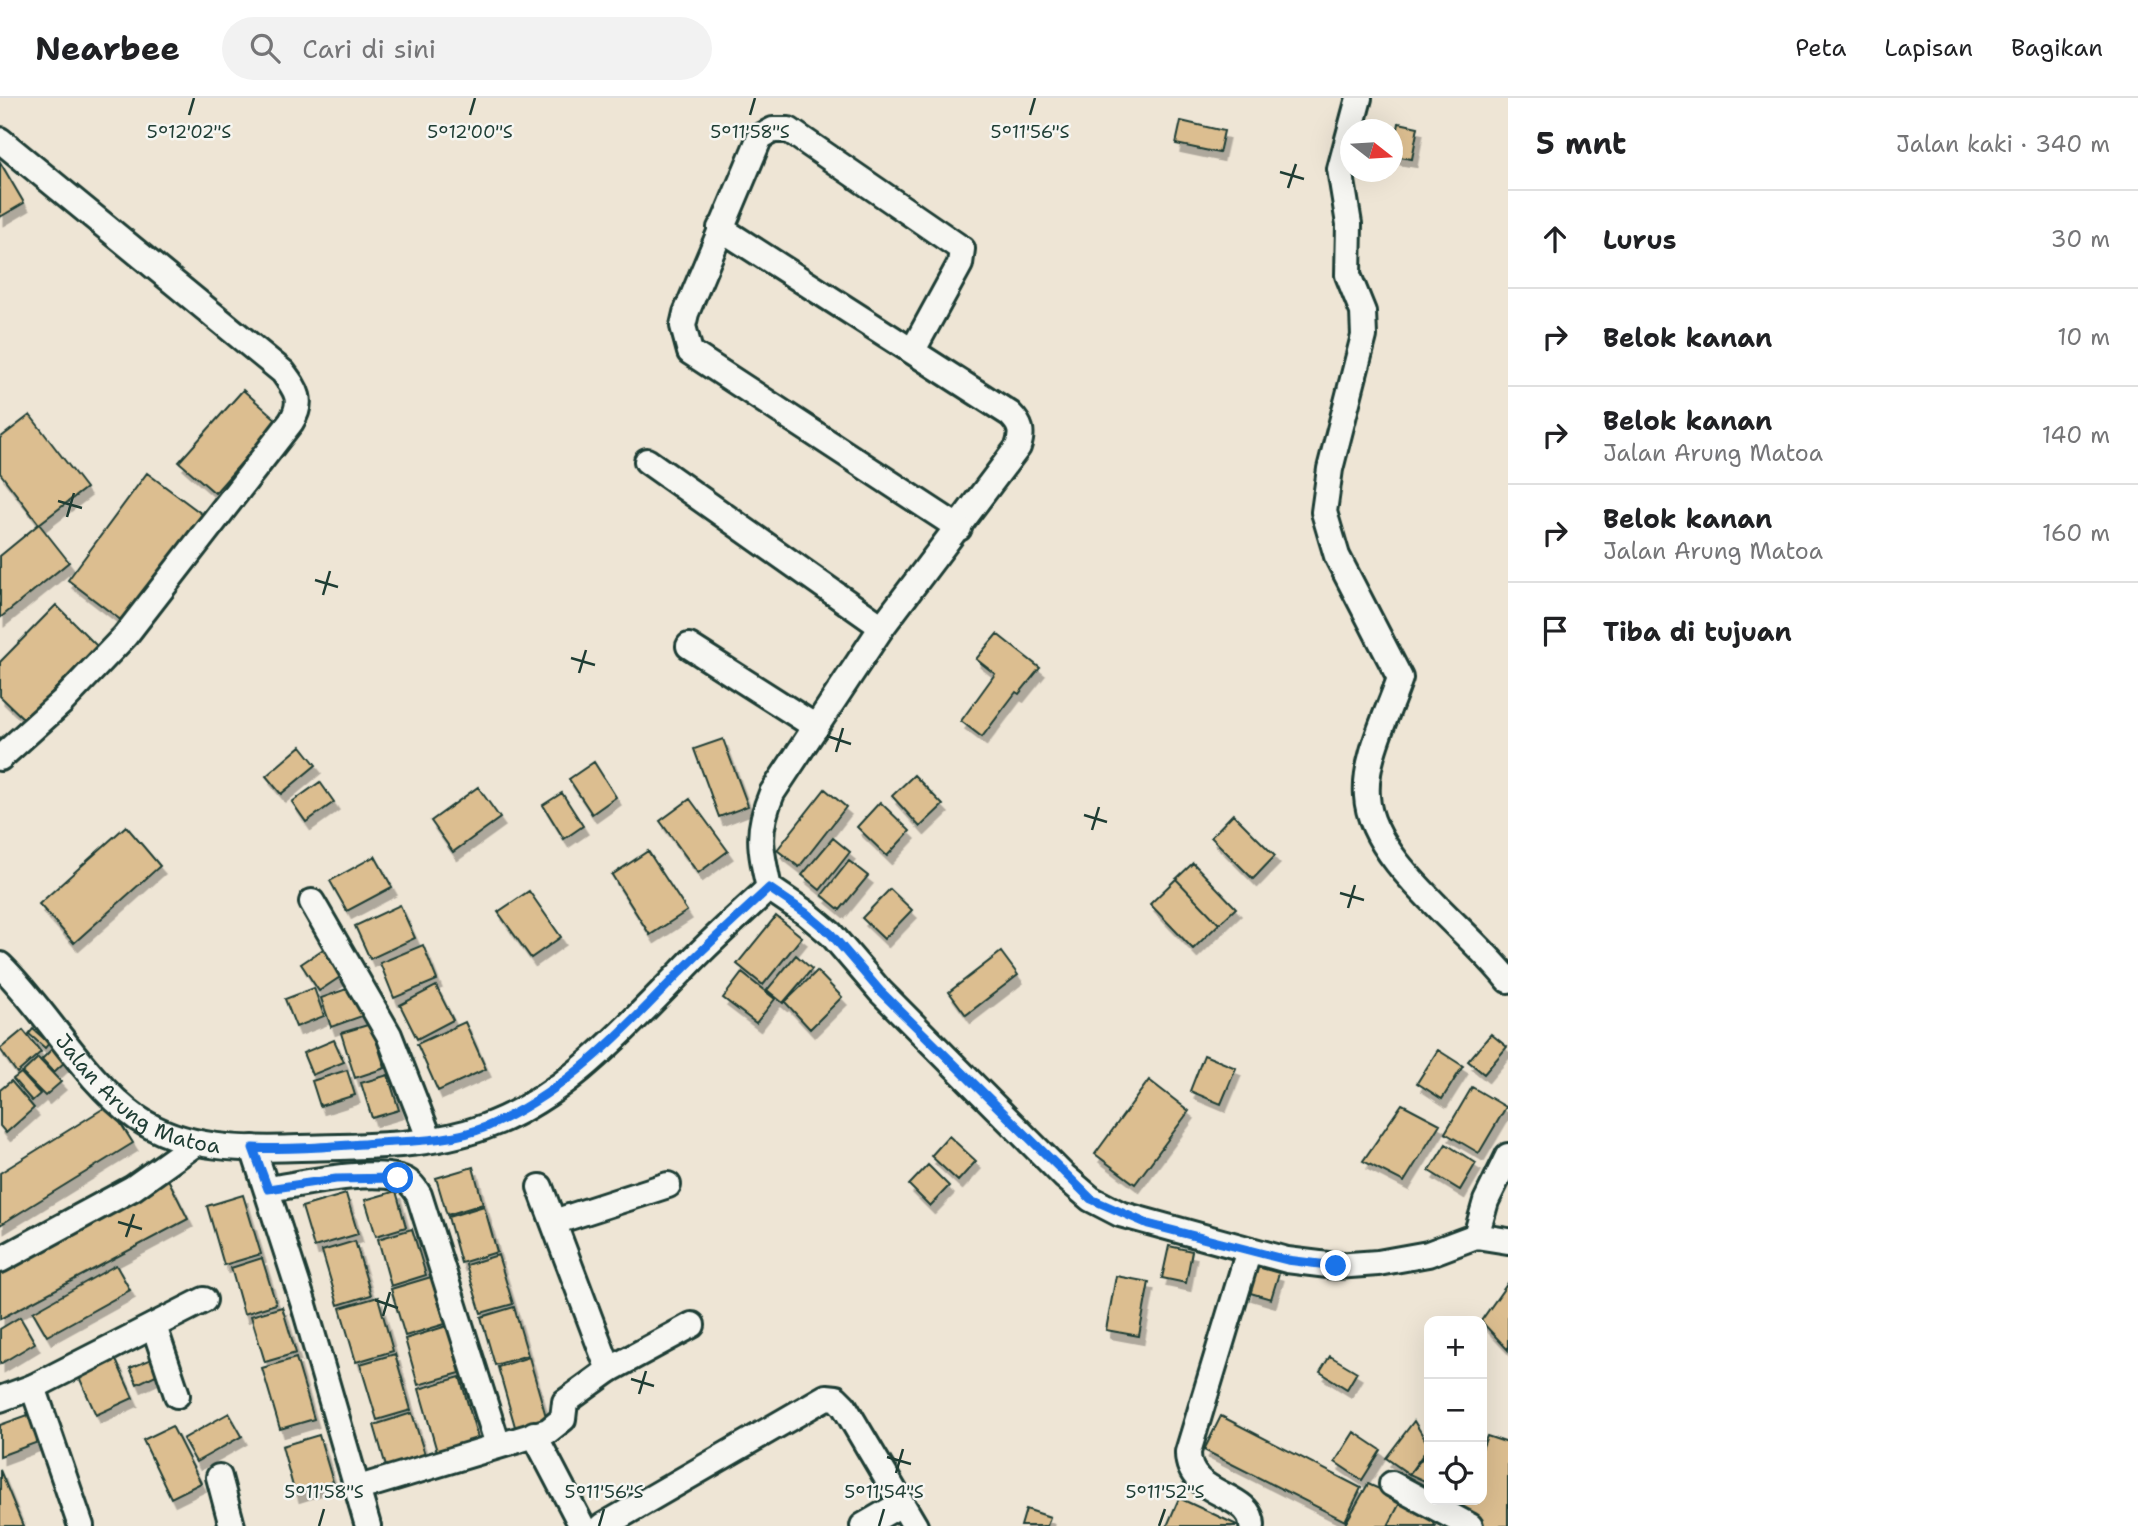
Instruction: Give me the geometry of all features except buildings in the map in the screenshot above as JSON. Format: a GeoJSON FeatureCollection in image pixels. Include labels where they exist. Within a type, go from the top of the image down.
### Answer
{"type":"FeatureCollection","features":[{"type":"Feature","properties":{"kind":"street"},"geometry":{"type":"LineString","coordinates":[[1359,98],[1340,169],[1349,224],[1348,275],[1363,312],[1364,336],[1330,469],[1324,512],[1338,556],[1399,678],[1369,771],[1366,795],[1370,820],[1381,842],[1403,871],[1486,953],[1508,980]]}},
{"type":"Feature","properties":{"kind":"street"},"geometry":{"type":"LineString","coordinates":[[913,350],[960,264],[962,248],[789,130],[773,130],[760,137],[720,228],[683,326],[690,352],[959,528]]}},
{"type":"Feature","properties":{"kind":"street"},"geometry":{"type":"LineString","coordinates":[[0,140],[283,372],[300,399],[299,409],[291,422],[125,636],[34,730],[0,758]]}},
{"type":"Feature","properties":{"kind":"street"},"geometry":{"type":"LineString","coordinates":[[720,228],[913,350],[1019,422],[1022,435],[1018,447],[959,528],[882,627],[772,793],[760,822],[760,847],[769,888],[831,934],[880,991],[1091,1199],[1148,1224],[1249,1250],[1336,1266],[1428,1254],[1476,1236],[1508,1241]]}},
{"type":"Feature","properties":{"kind":"street"},"geometry":{"type":"LineString","coordinates":[[647,461],[882,627]]}},
{"type":"Feature","properties":{"kind":"street"},"geometry":{"type":"LineString","coordinates":[[689,646],[816,727]]}},
{"type":"Feature","properties":{"kind":"street","name":"Jalan Arung Matoa"},"geometry":{"type":"LineString","coordinates":[[0,965],[99,1082],[135,1117],[155,1129],[195,1143],[253,1148],[430,1140],[484,1127],[537,1100],[604,1050],[649,1008],[723,929],[769,888]]}},
{"type":"Feature","properties":{"kind":"street"},"geometry":{"type":"LineString","coordinates":[[312,902],[388,1035],[430,1140]]}},
{"type":"Feature","properties":{"kind":"street"},"geometry":{"type":"LineString","coordinates":[[0,1260],[133,1188],[195,1143]]}},
{"type":"Feature","properties":{"kind":"street"},"geometry":{"type":"LineString","coordinates":[[253,1148],[268,1189],[359,1488],[368,1526]]}},
{"type":"Feature","properties":{"kind":"street"},"geometry":{"type":"LineString","coordinates":[[1476,1236],[1486,1201],[1508,1156]]}},
{"type":"Feature","properties":{"kind":"street"},"geometry":{"type":"LineString","coordinates":[[268,1189],[336,1179],[383,1176],[398,1178],[413,1186],[419,1195],[498,1445]]}},
{"type":"Feature","properties":{"kind":"street"},"geometry":{"type":"LineString","coordinates":[[554,1222],[668,1185]]}},
{"type":"Feature","properties":{"kind":"street"},"geometry":{"type":"LineString","coordinates":[[540,1187],[609,1370]]}},
{"type":"Feature","properties":{"kind":"street"},"geometry":{"type":"LineString","coordinates":[[1249,1250],[1188,1452],[1188,1468],[1195,1478],[1249,1514],[1252,1526]]}},
{"type":"Feature","properties":{"kind":"street"},"geometry":{"type":"LineString","coordinates":[[0,1399],[33,1387],[204,1300]]}},
{"type":"Feature","properties":{"kind":"street"},"geometry":{"type":"LineString","coordinates":[[359,1488],[548,1431],[560,1423],[565,1413],[565,1402],[609,1370],[692,1325]]}},
{"type":"Feature","properties":{"kind":"street"},"geometry":{"type":"LineString","coordinates":[[154,1326],[177,1395]]}},
{"type":"Feature","properties":{"kind":"street"},"geometry":{"type":"LineString","coordinates":[[33,1387],[81,1526]]}},
{"type":"Feature","properties":{"kind":"street"},"geometry":{"type":"LineString","coordinates":[[603,1526],[826,1397],[836,1398],[844,1406],[915,1526]]}},
{"type":"Feature","properties":{"kind":"street"},"geometry":{"type":"LineString","coordinates":[[534,1434],[582,1526]]}},
{"type":"Feature","properties":{"kind":"street"},"geometry":{"type":"LineString","coordinates":[[219,1477],[232,1526]]}},
{"type":"Feature","properties":{"kind":"street"},"geometry":{"type":"LineString","coordinates":[[1392,1484],[1470,1526]]}},
{"type":"Feature","properties":{"kind":"street"},"geometry":{"type":"LineString","coordinates":[[863,1526],[901,1504]]}},
{"type":"Feature","properties":{"kind":"route"},"geometry":{"type":"LineString","coordinates":[[398,1178],[383,1176],[336,1179],[268,1189],[253,1148],[279,1149],[430,1140],[484,1127],[537,1100],[604,1050],[649,1008],[723,929],[769,888],[831,934],[880,991],[1091,1199],[1148,1224],[1287,1260],[1336,1266]]}}]}
